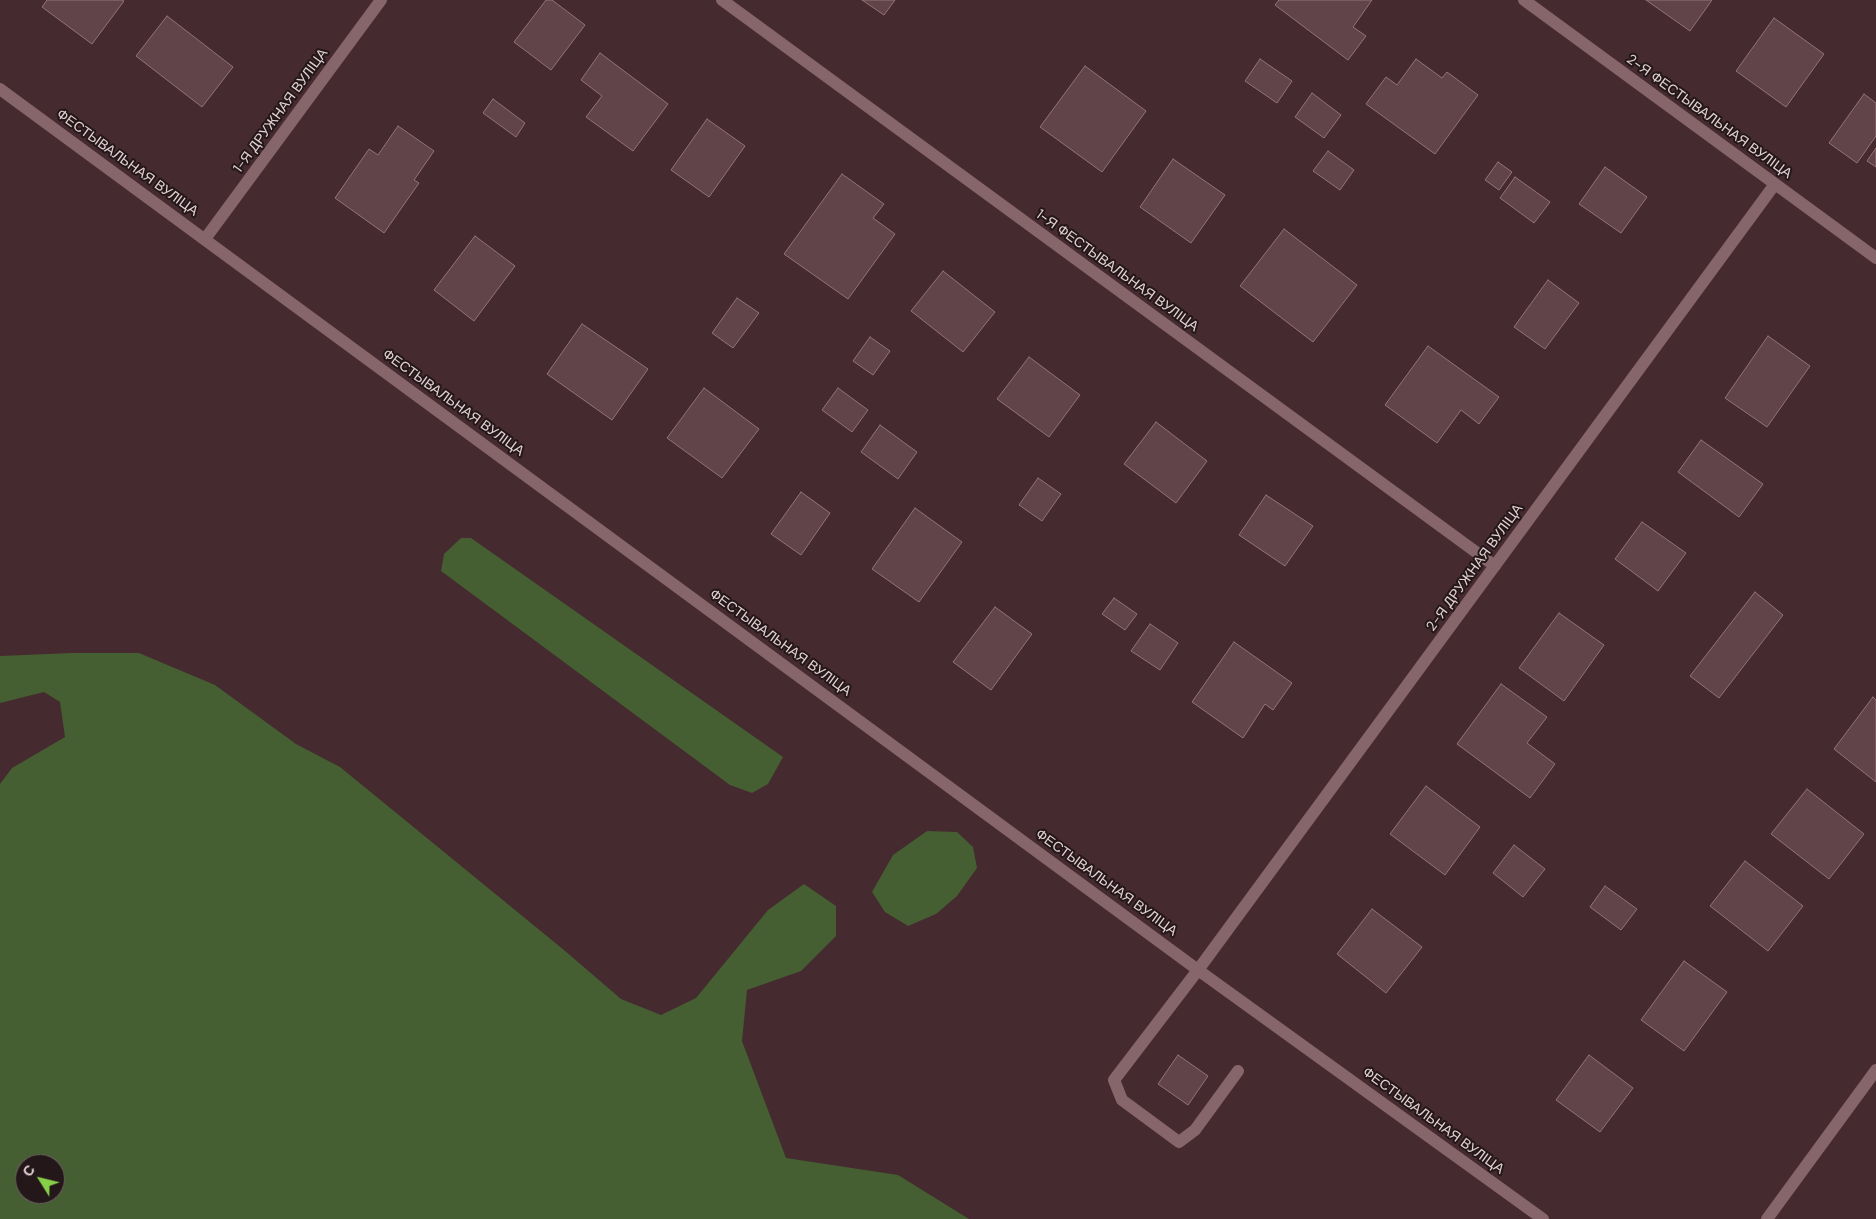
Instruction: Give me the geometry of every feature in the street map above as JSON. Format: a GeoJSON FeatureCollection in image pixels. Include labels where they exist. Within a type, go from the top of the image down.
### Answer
{"type":"FeatureCollection","features":[{"type":"Feature","properties":{"kind":"street","name":"1-Я ДРУЖНАЯ ВУЛІЦА"},"geometry":{"type":"LineString","coordinates":[[205,239],[381,0]]}},
{"type":"Feature","properties":{"kind":"street","name":"1-Я ФЕСТЫВАЛЬНАЯ ВУЛІЦА"},"geometry":{"type":"LineString","coordinates":[[722,0],[1495,566]]}},
{"type":"Feature","properties":{"kind":"street","name":"2-Я ФЕСТЫВАЛЬНАЯ ВУЛІЦА"},"geometry":{"type":"LineString","coordinates":[[1524,0],[1876,258]]}},
{"type":"Feature","properties":{"kind":"street","name":"ФЕСТЫВАЛЬНАЯ ВУЛІЦА"},"geometry":{"type":"LineString","coordinates":[[0,89],[1198,970],[1543,1219]]}},
{"type":"Feature","properties":{"kind":"street","name":"2-Я ДРУЖНАЯ ВУЛІЦА"},"geometry":{"type":"LineString","coordinates":[[1238,1071],[1195,1130],[1179,1142],[1122,1100],[1114,1080],[1198,970],[1775,184]]}},
{"type":"Feature","properties":{"kind":"street"},"geometry":{"type":"LineString","coordinates":[[1767,1219],[1876,1070]]}},
{"type":"Feature","properties":{"kind":"green space"},"geometry":{"type":"Polygon","coordinates":[[[461,538],[471,538],[783,757],[768,784],[752,793],[730,785],[441,571],[444,554],[461,538]]]}},
{"type":"Feature","properties":{"kind":"green space"},"geometry":{"type":"Polygon","coordinates":[[[139,653],[215,685],[296,744],[340,767],[621,999],[661,1015],[696,998],[768,910],[804,884],[836,906],[836,936],[801,971],[747,990],[742,1041],[786,1158],[898,1175],[969,1219],[0,1219],[0,784],[12,768],[65,737],[60,702],[44,692],[0,703],[0,656],[139,653]]]}},
{"type":"Feature","properties":{"kind":"green space"},"geometry":{"type":"Polygon","coordinates":[[[927,831],[957,832],[973,847],[977,868],[957,896],[936,914],[908,926],[885,912],[872,892],[893,855],[927,831]]]}},
{"type":"Feature","properties":{"kind":"building"},"geometry":{"type":"Polygon","coordinates":[[[47,0],[124,1],[92,44],[42,7],[47,0]]]}},
{"type":"Feature","properties":{"kind":"building"},"geometry":{"type":"Polygon","coordinates":[[[546,0],[552,0],[585,25],[551,70],[514,42],[546,0]]]}},
{"type":"Feature","properties":{"kind":"building"},"geometry":{"type":"Polygon","coordinates":[[[862,0],[895,0],[884,15],[862,0]]]}},
{"type":"Feature","properties":{"kind":"building"},"geometry":{"type":"Polygon","coordinates":[[[1279,0],[1372,0],[1353,27],[1366,36],[1348,60],[1275,5],[1279,0]]]}},
{"type":"Feature","properties":{"kind":"building"},"geometry":{"type":"Polygon","coordinates":[[[1646,0],[1712,0],[1690,31],[1646,0]]]}},
{"type":"Feature","properties":{"kind":"building"},"geometry":{"type":"Polygon","coordinates":[[[167,16],[233,67],[202,107],[136,56],[167,16]]]}},
{"type":"Feature","properties":{"kind":"building"},"geometry":{"type":"Polygon","coordinates":[[[1774,18],[1824,54],[1786,107],[1736,71],[1774,18]]]}},
{"type":"Feature","properties":{"kind":"building"},"geometry":{"type":"Polygon","coordinates":[[[600,53],[668,104],[633,151],[586,117],[602,96],[581,80],[600,53]]]}},
{"type":"Feature","properties":{"kind":"building"},"geometry":{"type":"Polygon","coordinates":[[[1260,59],[1292,81],[1277,103],[1245,81],[1260,59]]]}},
{"type":"Feature","properties":{"kind":"building"},"geometry":{"type":"Polygon","coordinates":[[[1416,59],[1442,78],[1447,72],[1478,95],[1435,154],[1366,104],[1386,77],[1397,85],[1416,59]]]}},
{"type":"Feature","properties":{"kind":"building"},"geometry":{"type":"Polygon","coordinates":[[[1085,66],[1146,111],[1102,172],[1040,127],[1085,66]]]}},
{"type":"Feature","properties":{"kind":"building"},"geometry":{"type":"Polygon","coordinates":[[[1312,93],[1341,115],[1324,138],[1295,117],[1312,93]]]}},
{"type":"Feature","properties":{"kind":"building"},"geometry":{"type":"Polygon","coordinates":[[[1864,94],[1876,103],[1876,136],[1857,163],[1829,143],[1864,94]]]}},
{"type":"Feature","properties":{"kind":"building"},"geometry":{"type":"Polygon","coordinates":[[[493,99],[525,123],[516,137],[483,113],[493,99]]]}},
{"type":"Feature","properties":{"kind":"building"},"geometry":{"type":"Polygon","coordinates":[[[707,119],[745,146],[709,197],[671,170],[707,119]]]}},
{"type":"Feature","properties":{"kind":"building"},"geometry":{"type":"Polygon","coordinates":[[[398,126],[434,151],[414,180],[419,183],[384,233],[335,198],[369,149],[378,155],[398,126]]]}},
{"type":"Feature","properties":{"kind":"building"},"geometry":{"type":"Polygon","coordinates":[[[1876,148],[1876,167],[1867,161],[1876,148]]]}},
{"type":"Feature","properties":{"kind":"building"},"geometry":{"type":"Polygon","coordinates":[[[1328,151],[1354,170],[1340,190],[1313,171],[1328,151]]]}},
{"type":"Feature","properties":{"kind":"building"},"geometry":{"type":"Polygon","coordinates":[[[1173,159],[1225,195],[1191,243],[1140,207],[1173,159]]]}},
{"type":"Feature","properties":{"kind":"building"},"geometry":{"type":"Polygon","coordinates":[[[1498,162],[1512,172],[1499,190],[1485,180],[1498,162]]]}},
{"type":"Feature","properties":{"kind":"building"},"geometry":{"type":"Polygon","coordinates":[[[1605,167],[1647,197],[1621,233],[1579,204],[1605,167]]]}},
{"type":"Feature","properties":{"kind":"building"},"geometry":{"type":"Polygon","coordinates":[[[842,174],[884,204],[873,218],[895,234],[848,299],[784,254],[842,174]]]}},
{"type":"Feature","properties":{"kind":"building"},"geometry":{"type":"Polygon","coordinates":[[[1515,177],[1550,202],[1534,223],[1500,198],[1515,177]]]}},
{"type":"Feature","properties":{"kind":"building"},"geometry":{"type":"Polygon","coordinates":[[[1284,229],[1357,285],[1313,342],[1240,286],[1284,229]]]}},
{"type":"Feature","properties":{"kind":"building"},"geometry":{"type":"Polygon","coordinates":[[[475,236],[515,266],[474,321],[434,290],[475,236]]]}},
{"type":"Feature","properties":{"kind":"building"},"geometry":{"type":"Polygon","coordinates":[[[943,271],[995,312],[963,352],[911,311],[943,271]]]}},
{"type":"Feature","properties":{"kind":"building"},"geometry":{"type":"Polygon","coordinates":[[[1548,280],[1579,303],[1545,349],[1514,327],[1548,280]]]}},
{"type":"Feature","properties":{"kind":"building"},"geometry":{"type":"Polygon","coordinates":[[[737,298],[759,313],[733,348],[712,333],[737,298]]]}},
{"type":"Feature","properties":{"kind":"building"},"geometry":{"type":"Polygon","coordinates":[[[582,324],[648,369],[612,420],[547,374],[582,324]]]}},
{"type":"Feature","properties":{"kind":"building"},"geometry":{"type":"Polygon","coordinates":[[[1768,336],[1810,366],[1767,427],[1725,398],[1768,336]]]}},
{"type":"Feature","properties":{"kind":"building"},"geometry":{"type":"Polygon","coordinates":[[[870,337],[890,351],[873,375],[853,361],[870,337]]]}},
{"type":"Feature","properties":{"kind":"building"},"geometry":{"type":"Polygon","coordinates":[[[1428,346],[1499,397],[1479,424],[1461,410],[1437,443],[1385,405],[1428,346]]]}},
{"type":"Feature","properties":{"kind":"building"},"geometry":{"type":"Polygon","coordinates":[[[1029,357],[1080,395],[1049,437],[997,399],[1029,357]]]}},
{"type":"Feature","properties":{"kind":"building"},"geometry":{"type":"Polygon","coordinates":[[[704,388],[759,429],[722,478],[667,438],[704,388]]]}},
{"type":"Feature","properties":{"kind":"building"},"geometry":{"type":"Polygon","coordinates":[[[838,388],[868,410],[852,432],[822,410],[838,388]]]}},
{"type":"Feature","properties":{"kind":"building"},"geometry":{"type":"Polygon","coordinates":[[[1156,422],[1207,461],[1176,503],[1124,464],[1156,422]]]}},
{"type":"Feature","properties":{"kind":"building"},"geometry":{"type":"Polygon","coordinates":[[[880,425],[917,452],[898,479],[861,452],[880,425]]]}},
{"type":"Feature","properties":{"kind":"building"},"geometry":{"type":"Polygon","coordinates":[[[1701,440],[1763,484],[1739,517],[1678,472],[1701,440]]]}},
{"type":"Feature","properties":{"kind":"building"},"geometry":{"type":"Polygon","coordinates":[[[1038,478],[1061,494],[1042,521],[1019,505],[1038,478]]]}},
{"type":"Feature","properties":{"kind":"building"},"geometry":{"type":"Polygon","coordinates":[[[801,492],[830,513],[801,555],[771,534],[801,492]]]}},
{"type":"Feature","properties":{"kind":"building"},"geometry":{"type":"Polygon","coordinates":[[[1266,495],[1313,526],[1285,566],[1239,535],[1266,495]]]}},
{"type":"Feature","properties":{"kind":"building"},"geometry":{"type":"Polygon","coordinates":[[[915,508],[962,542],[919,602],[872,569],[915,508]]]}},
{"type":"Feature","properties":{"kind":"building"},"geometry":{"type":"Polygon","coordinates":[[[1642,522],[1686,553],[1658,591],[1615,559],[1642,522]]]}},
{"type":"Feature","properties":{"kind":"building"},"geometry":{"type":"Polygon","coordinates":[[[1755,592],[1783,615],[1719,698],[1690,676],[1755,592]]]}},
{"type":"Feature","properties":{"kind":"building"},"geometry":{"type":"Polygon","coordinates":[[[1114,598],[1137,614],[1125,630],[1102,614],[1114,598]]]}},
{"type":"Feature","properties":{"kind":"building"},"geometry":{"type":"Polygon","coordinates":[[[995,607],[1032,634],[991,690],[953,662],[995,607]]]}},
{"type":"Feature","properties":{"kind":"building"},"geometry":{"type":"Polygon","coordinates":[[[1559,613],[1604,645],[1564,701],[1519,668],[1559,613]]]}},
{"type":"Feature","properties":{"kind":"building"},"geometry":{"type":"Polygon","coordinates":[[[1150,624],[1178,643],[1160,670],[1131,651],[1150,624]]]}},
{"type":"Feature","properties":{"kind":"building"},"geometry":{"type":"Polygon","coordinates":[[[1234,642],[1292,683],[1273,710],[1265,704],[1243,738],[1192,702],[1234,642]]]}},
{"type":"Feature","properties":{"kind":"building"},"geometry":{"type":"Polygon","coordinates":[[[1501,684],[1547,717],[1527,743],[1555,764],[1530,798],[1457,744],[1501,684]]]}},
{"type":"Feature","properties":{"kind":"building"},"geometry":{"type":"Polygon","coordinates":[[[1873,697],[1876,700],[1876,782],[1834,749],[1873,697]]]}},
{"type":"Feature","properties":{"kind":"building"},"geometry":{"type":"Polygon","coordinates":[[[1426,786],[1480,827],[1445,875],[1390,834],[1426,786]]]}},
{"type":"Feature","properties":{"kind":"building"},"geometry":{"type":"Polygon","coordinates":[[[1807,789],[1864,834],[1829,879],[1771,834],[1807,789]]]}},
{"type":"Feature","properties":{"kind":"building"},"geometry":{"type":"Polygon","coordinates":[[[1514,845],[1545,869],[1523,897],[1493,873],[1514,845]]]}},
{"type":"Feature","properties":{"kind":"building"},"geometry":{"type":"Polygon","coordinates":[[[1745,861],[1803,906],[1768,951],[1710,906],[1745,861]]]}},
{"type":"Feature","properties":{"kind":"building"},"geometry":{"type":"Polygon","coordinates":[[[1605,886],[1637,909],[1621,930],[1590,907],[1605,886]]]}},
{"type":"Feature","properties":{"kind":"building"},"geometry":{"type":"Polygon","coordinates":[[[1372,909],[1422,947],[1386,993],[1337,954],[1372,909]]]}},
{"type":"Feature","properties":{"kind":"building"},"geometry":{"type":"Polygon","coordinates":[[[1684,961],[1727,992],[1684,1051],[1641,1020],[1684,961]]]}},
{"type":"Feature","properties":{"kind":"building"},"geometry":{"type":"Polygon","coordinates":[[[1178,1055],[1208,1076],[1188,1105],[1158,1084],[1178,1055]]]}},
{"type":"Feature","properties":{"kind":"building"},"geometry":{"type":"Polygon","coordinates":[[[1589,1055],[1633,1088],[1600,1132],[1556,1100],[1589,1055]]]}}]}
